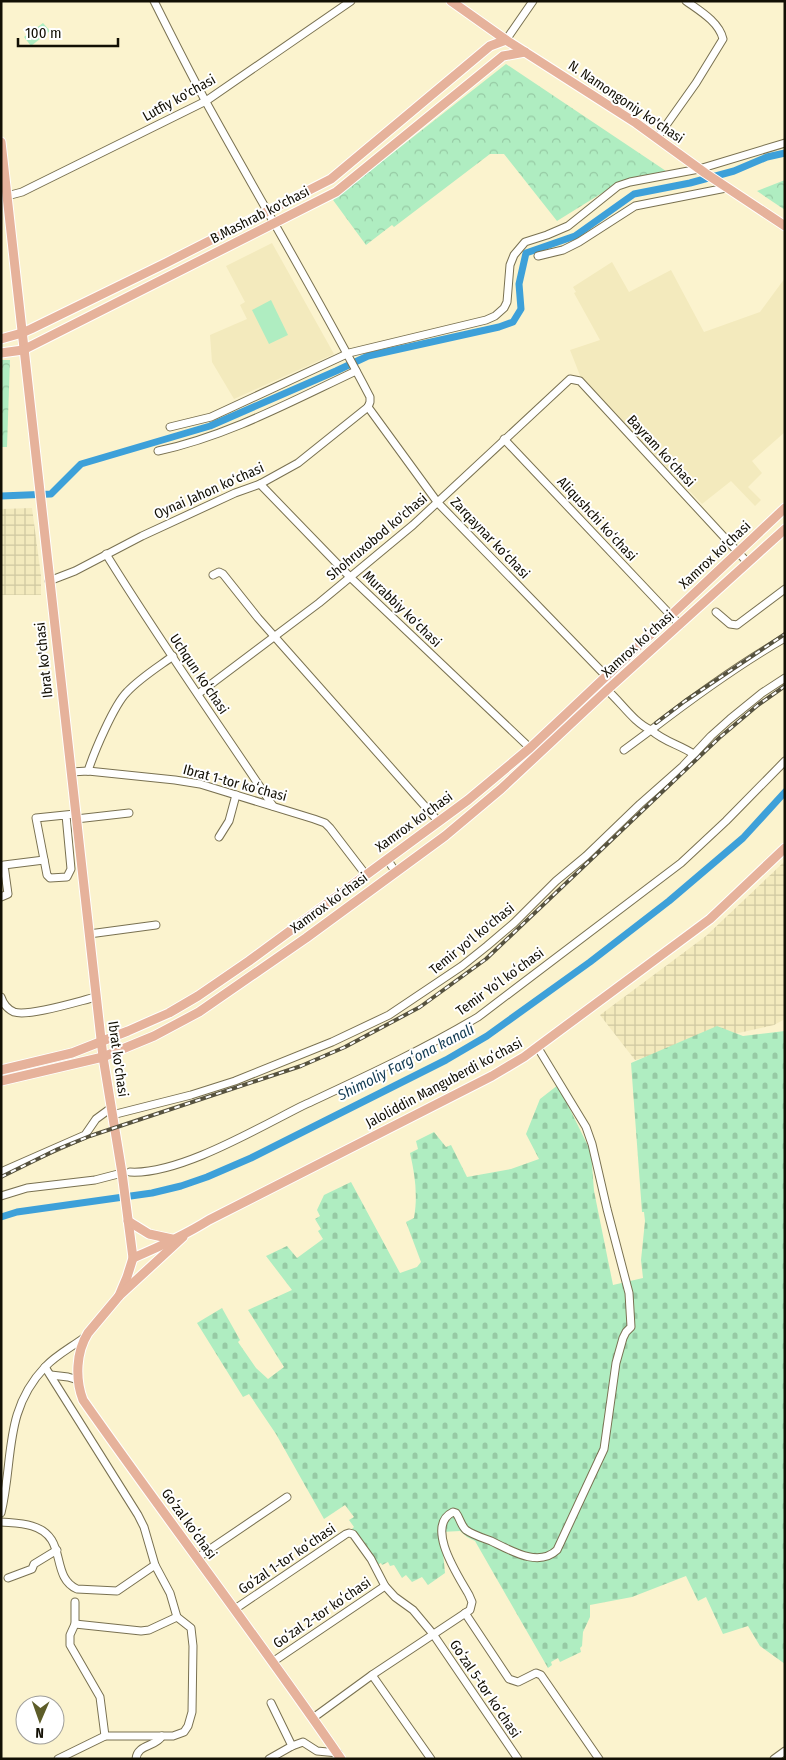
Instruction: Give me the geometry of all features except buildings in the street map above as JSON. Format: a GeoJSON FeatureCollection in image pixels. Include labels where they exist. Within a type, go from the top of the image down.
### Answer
{"type":"FeatureCollection","features":[{"type":"Feature","properties":{"kind":"main road","name":"N. Namongoniy ko'chasi"},"geometry":{"type":"LineString","coordinates":[[451,1],[506,40],[657,138],[723,186],[785,226]]}},
{"type":"Feature","properties":{"kind":"main road","name":"B.Mashrab ko'chasi"},"geometry":{"type":"LineString","coordinates":[[1,339],[22,334],[331,179],[490,46],[506,40]]}},
{"type":"Feature","properties":{"kind":"main road"},"geometry":{"type":"LineString","coordinates":[[506,40],[503,56],[525,52]]}},
{"type":"Feature","properties":{"kind":"main road","name":"B.Mashrab ko'chasi"},"geometry":{"type":"LineString","coordinates":[[1,353],[24,350],[336,192],[503,56]]}},
{"type":"Feature","properties":{"kind":"main road","name":"Ibrat ko'chasi"},"geometry":{"type":"LineString","coordinates":[[1,142],[71,772],[72,816],[111,1112],[126,1172],[128,1217],[133,1258]]}},
{"type":"Feature","properties":{"kind":"main road","name":"Xamrox ko'chasi"},"geometry":{"type":"LineString","coordinates":[[1,1070],[39,1062],[101,1042],[169,1013],[198,996],[249,961],[468,800],[530,748],[785,508]]}},
{"type":"Feature","properties":{"kind":"main road","name":"Xamrox koʻchasi"},"geometry":{"type":"LineString","coordinates":[[1,1081],[103,1057],[154,1036],[199,1012],[306,938],[445,836],[501,789],[785,529]]}},
{"type":"Feature","properties":{"kind":"main road","name":"Jaloliddin Manguberdi koʻchasi"},"geometry":{"type":"LineString","coordinates":[[133,1258],[186,1234],[209,1220],[492,1076],[538,1048],[710,920],[785,848]]}},
{"type":"Feature","properties":{"kind":"main road"},"geometry":{"type":"LineString","coordinates":[[128,1217],[149,1234],[172,1239]]}},
{"type":"Feature","properties":{"kind":"main road"},"geometry":{"type":"LineString","coordinates":[[119,1296],[186,1234]]}},
{"type":"Feature","properties":{"kind":"main road"},"geometry":{"type":"LineString","coordinates":[[119,1296],[133,1258]]}},
{"type":"Feature","properties":{"kind":"main road","name":"Goʻzal koʻchasi"},"geometry":{"type":"LineString","coordinates":[[119,1296],[85,1337],[78,1364],[78,1380],[83,1400],[274,1661],[340,1756]]}},
{"type":"Feature","properties":{"kind":"street"},"geometry":{"type":"LineString","coordinates":[[154,1],[206,101],[274,224],[319,300],[356,370],[370,397],[368,407]]}},
{"type":"Feature","properties":{"kind":"street","name":"Lutfiy ko'chasi"},"geometry":{"type":"LineString","coordinates":[[7,196],[22,192],[206,101],[351,1]]}},
{"type":"Feature","properties":{"kind":"street"},"geometry":{"type":"LineString","coordinates":[[506,40],[534,1]]}},
{"type":"Feature","properties":{"kind":"street"},"geometry":{"type":"LineString","coordinates":[[657,138],[696,83],[723,39],[719,30],[704,14],[686,1]]}},
{"type":"Feature","properties":{"kind":"street"},"geometry":{"type":"LineString","coordinates":[[170,427],[211,417],[348,355],[496,316],[507,302],[510,265],[514,255],[524,242],[548,235],[568,226],[618,186],[630,182],[702,171],[785,142]]}},
{"type":"Feature","properties":{"kind":"street"},"geometry":{"type":"LineString","coordinates":[[538,256],[563,250],[580,242],[635,206],[723,186]]}},
{"type":"Feature","properties":{"kind":"street"},"geometry":{"type":"LineString","coordinates":[[158,450],[181,446],[222,432],[356,370]]}},
{"type":"Feature","properties":{"kind":"street","name":"Bayram ko‘chasi"},"geometry":{"type":"LineString","coordinates":[[561,386],[570,379],[580,381],[748,564]]}},
{"type":"Feature","properties":{"kind":"street","name":"Shohruxobod ko'chasi"},"geometry":{"type":"LineString","coordinates":[[198,694],[350,578],[438,503],[561,386]]}},
{"type":"Feature","properties":{"kind":"street","name":"Oynai Jahon ko‘chasi"},"geometry":{"type":"LineString","coordinates":[[49,581],[75,571],[142,536],[226,497],[260,484],[298,463],[368,407]]}},
{"type":"Feature","properties":{"kind":"street","name":"Zarqaynar ko‘chasi"},"geometry":{"type":"LineString","coordinates":[[368,407],[438,503],[606,676]]}},
{"type":"Feature","properties":{"kind":"street","name":"Aliqushchi ko‘chasi"},"geometry":{"type":"LineString","coordinates":[[504,439],[680,625]]}},
{"type":"Feature","properties":{"kind":"street","name":"Murabbiy ko‘chasi"},"geometry":{"type":"LineString","coordinates":[[260,484],[350,578],[530,748]]}},
{"type":"Feature","properties":{"kind":"street","name":"Uchqun koʻchasi"},"geometry":{"type":"LineString","coordinates":[[106,554],[147,620],[273,806]]}},
{"type":"Feature","properties":{"kind":"street"},"geometry":{"type":"LineString","coordinates":[[213,575],[222,573],[438,821]]}},
{"type":"Feature","properties":{"kind":"street"},"geometry":{"type":"LineString","coordinates":[[716,612],[730,624],[739,624],[785,589]]}},
{"type":"Feature","properties":{"kind":"street"},"geometry":{"type":"LineString","coordinates":[[624,750],[711,685],[750,658],[785,638]]}},
{"type":"Feature","properties":{"kind":"street"},"geometry":{"type":"LineString","coordinates":[[88,771],[120,702],[133,687],[173,656]]}},
{"type":"Feature","properties":{"kind":"street"},"geometry":{"type":"LineString","coordinates":[[606,676],[607,690],[640,723],[664,740],[680,746],[695,755]]}},
{"type":"Feature","properties":{"kind":"street","name":"Temir yo'l ko'chasi"},"geometry":{"type":"LineString","coordinates":[[111,1112],[191,1095],[235,1081],[332,1042],[390,1014],[455,971],[487,946],[556,880],[586,856],[695,755],[711,736],[762,693],[785,678]]}},
{"type":"Feature","properties":{"kind":"street","name":"Temir Yoʻl koʻchasi"},"geometry":{"type":"LineString","coordinates":[[1,1196],[27,1188],[95,1180],[126,1172],[156,1170],[199,1156],[412,1054],[478,1017],[681,863],[785,762]]}},
{"type":"Feature","properties":{"kind":"street","name":"Ibrat 1-tor koʻchasi"},"geometry":{"type":"LineString","coordinates":[[71,772],[88,771],[200,784],[325,823],[366,875]]}},
{"type":"Feature","properties":{"kind":"street"},"geometry":{"type":"LineString","coordinates":[[219,836],[229,821],[236,795]]}},
{"type":"Feature","properties":{"kind":"street"},"geometry":{"type":"LineString","coordinates":[[72,816],[70,873],[66,877],[50,878],[47,875],[36,818],[72,816],[129,813]]}},
{"type":"Feature","properties":{"kind":"street"},"geometry":{"type":"LineString","coordinates":[[387,859],[395,872]]}},
{"type":"Feature","properties":{"kind":"street"},"geometry":{"type":"LineString","coordinates":[[1,897],[8,894],[2,866],[44,860]]}},
{"type":"Feature","properties":{"kind":"street"},"geometry":{"type":"LineString","coordinates":[[89,934],[156,925]]}},
{"type":"Feature","properties":{"kind":"street"},"geometry":{"type":"LineString","coordinates":[[1,997],[5,1006],[14,1012],[27,1013],[96,998]]}},
{"type":"Feature","properties":{"kind":"street"},"geometry":{"type":"LineString","coordinates":[[313,1718],[372,1675],[470,1610],[472,1602],[444,1548],[443,1527],[446,1518],[454,1512],[464,1528],[523,1556],[545,1557],[552,1555],[557,1550],[604,1449],[616,1363],[626,1332],[631,1327],[629,1292],[592,1144],[586,1128],[538,1048]]}},
{"type":"Feature","properties":{"kind":"street"},"geometry":{"type":"LineString","coordinates":[[1,1172],[85,1135],[96,1119],[111,1112]]}},
{"type":"Feature","properties":{"kind":"street"},"geometry":{"type":"LineString","coordinates":[[1,1513],[7,1486],[11,1439],[19,1404],[31,1384],[45,1367],[85,1337]]}},
{"type":"Feature","properties":{"kind":"street"},"geometry":{"type":"LineString","coordinates":[[45,1367],[138,1515],[144,1527],[154,1564],[170,1593],[177,1617],[188,1625],[192,1631],[192,1712],[184,1732],[173,1736],[105,1736],[58,1759]]}},
{"type":"Feature","properties":{"kind":"street"},"geometry":{"type":"LineString","coordinates":[[51,1375],[78,1380]]}},
{"type":"Feature","properties":{"kind":"street"},"geometry":{"type":"LineString","coordinates":[[1,1441],[11,1439]]}},
{"type":"Feature","properties":{"kind":"street"},"geometry":{"type":"LineString","coordinates":[[197,1558],[286,1496]]}},
{"type":"Feature","properties":{"kind":"street"},"geometry":{"type":"LineString","coordinates":[[1,1522],[36,1527],[52,1540],[57,1550],[63,1577],[77,1589],[117,1591],[154,1564]]}},
{"type":"Feature","properties":{"kind":"street","name":"Goʻzal 1-tor koʻchasi"},"geometry":{"type":"LineString","coordinates":[[235,1609],[349,1533],[354,1534],[371,1559],[385,1586]]}},
{"type":"Feature","properties":{"kind":"street"},"geometry":{"type":"LineString","coordinates":[[8,1578],[32,1569],[34,1564],[57,1550]]}},
{"type":"Feature","properties":{"kind":"street","name":"Goʻzal 5-tor koʻchasi"},"geometry":{"type":"LineString","coordinates":[[385,1586],[395,1597],[414,1610],[518,1759]]}},
{"type":"Feature","properties":{"kind":"street","name":"Goʻzal 2-tor koʻchasi"},"geometry":{"type":"LineString","coordinates":[[274,1661],[385,1586]]}},
{"type":"Feature","properties":{"kind":"street"},"geometry":{"type":"LineString","coordinates":[[75,1602],[75,1624],[70,1635],[70,1645],[100,1697],[105,1736]]}},
{"type":"Feature","properties":{"kind":"street"},"geometry":{"type":"LineString","coordinates":[[465,1613],[509,1679],[518,1682],[536,1673],[541,1675],[599,1759]]}},
{"type":"Feature","properties":{"kind":"street"},"geometry":{"type":"LineString","coordinates":[[75,1624],[141,1631],[149,1630],[177,1617]]}},
{"type":"Feature","properties":{"kind":"street"},"geometry":{"type":"LineString","coordinates":[[372,1675],[431,1759]]}},
{"type":"Feature","properties":{"kind":"street"},"geometry":{"type":"LineString","coordinates":[[271,1703],[292,1746]]}},
{"type":"Feature","properties":{"kind":"street"},"geometry":{"type":"LineString","coordinates":[[136,1759],[137,1752],[140,1749],[159,1740],[162,1736]]}},
{"type":"Feature","properties":{"kind":"street"},"geometry":{"type":"LineString","coordinates":[[269,1759],[303,1742],[317,1751],[340,1756]]}},
{"type":"Feature","properties":{"kind":"street"},"geometry":{"type":"LineString","coordinates":[[774,1759],[785,1751]]}},
{"type":"Feature","properties":{"kind":"shaded area"},"geometry":{"type":"Polygon","coordinates":[[[272,243],[334,354],[234,399],[212,362],[210,335],[247,319],[240,305],[245,302],[226,266],[272,243]]]}},
{"type":"Feature","properties":{"kind":"shaded area"},"geometry":{"type":"Polygon","coordinates":[[[612,262],[629,292],[671,270],[704,332],[760,312],[785,278],[785,432],[752,461],[762,473],[748,487],[761,500],[755,506],[731,481],[702,504],[581,378],[570,350],[600,340],[574,293],[576,292],[573,287],[612,262]]]}},
{"type":"Feature","properties":{"kind":"shaded area"},"geometry":{"type":"Polygon","coordinates":[[[32,508],[41,576],[41,595],[1,595],[1,509],[32,508]]]}},
{"type":"Feature","properties":{"kind":"shaded area"},"geometry":{"type":"Polygon","coordinates":[[[785,861],[785,1019],[774,1025],[708,1040],[635,1060],[600,1015],[706,936],[785,861]]]}},
{"type":"Feature","properties":{"kind":"green space"},"geometry":{"type":"Polygon","coordinates":[[[43,23],[50,31],[31,46],[24,37],[43,23]]]}},
{"type":"Feature","properties":{"kind":"green space"},"geometry":{"type":"Polygon","coordinates":[[[506,64],[666,171],[623,180],[557,221],[504,154],[490,154],[394,227],[392,225],[366,245],[333,200],[506,64]]]}},
{"type":"Feature","properties":{"kind":"green space"},"geometry":{"type":"Polygon","coordinates":[[[785,180],[785,210],[757,191],[785,180]]]}},
{"type":"Feature","properties":{"kind":"green space"},"geometry":{"type":"Polygon","coordinates":[[[271,300],[288,335],[269,344],[252,310],[271,300]]]}},
{"type":"Feature","properties":{"kind":"green space"},"geometry":{"type":"Polygon","coordinates":[[[1,360],[10,360],[7,447],[1,447],[1,360]]]}},
{"type":"Feature","properties":{"kind":"green space"},"geometry":{"type":"Polygon","coordinates":[[[717,1026],[743,1036],[785,1031],[785,1664],[760,1646],[748,1626],[723,1634],[706,1597],[698,1601],[686,1576],[632,1597],[590,1605],[590,1617],[583,1632],[581,1652],[560,1662],[558,1658],[551,1662],[552,1665],[548,1668],[475,1541],[460,1531],[441,1532],[445,1573],[428,1585],[422,1577],[412,1582],[406,1575],[402,1578],[394,1565],[390,1566],[388,1562],[377,1565],[352,1529],[354,1527],[349,1520],[354,1517],[345,1505],[324,1519],[276,1434],[249,1394],[243,1397],[197,1323],[222,1308],[240,1340],[238,1342],[256,1368],[268,1379],[284,1367],[248,1310],[292,1290],[266,1256],[287,1246],[297,1258],[323,1239],[318,1231],[321,1229],[315,1219],[320,1216],[317,1210],[324,1195],[351,1182],[400,1273],[417,1267],[421,1262],[406,1222],[414,1218],[415,1210],[415,1185],[410,1153],[418,1149],[416,1141],[434,1132],[446,1147],[451,1145],[467,1177],[511,1169],[539,1159],[526,1134],[540,1099],[558,1085],[591,1152],[594,1191],[613,1285],[643,1278],[641,1260],[645,1221],[644,1212],[642,1212],[631,1063],[717,1026]]]}},
{"type":"Feature","properties":{"kind":"waterway"},"geometry":{"type":"LineString","coordinates":[[1,496],[51,494],[81,464],[210,426],[368,356],[499,327],[513,322],[521,309],[519,284],[526,253],[575,236],[634,194],[690,183],[734,171],[767,157],[785,153]]}},
{"type":"Feature","properties":{"kind":"waterway","name":"Shimoliy Fargʻona kanali"},"geometry":{"type":"LineString","coordinates":[[1,1217],[17,1212],[152,1193],[207,1177],[251,1158],[446,1060],[487,1036],[590,962],[669,901],[743,838],[785,792]]}},
{"type":"Feature","properties":{"kind":"railway"},"geometry":{"type":"LineString","coordinates":[[656,723],[685,701],[785,634]]}},
{"type":"Feature","properties":{"kind":"railway"},"geometry":{"type":"LineString","coordinates":[[1,1177],[58,1149],[90,1136],[301,1066],[345,1047],[420,1007],[486,959],[719,738],[758,705],[785,686]]}}]}
